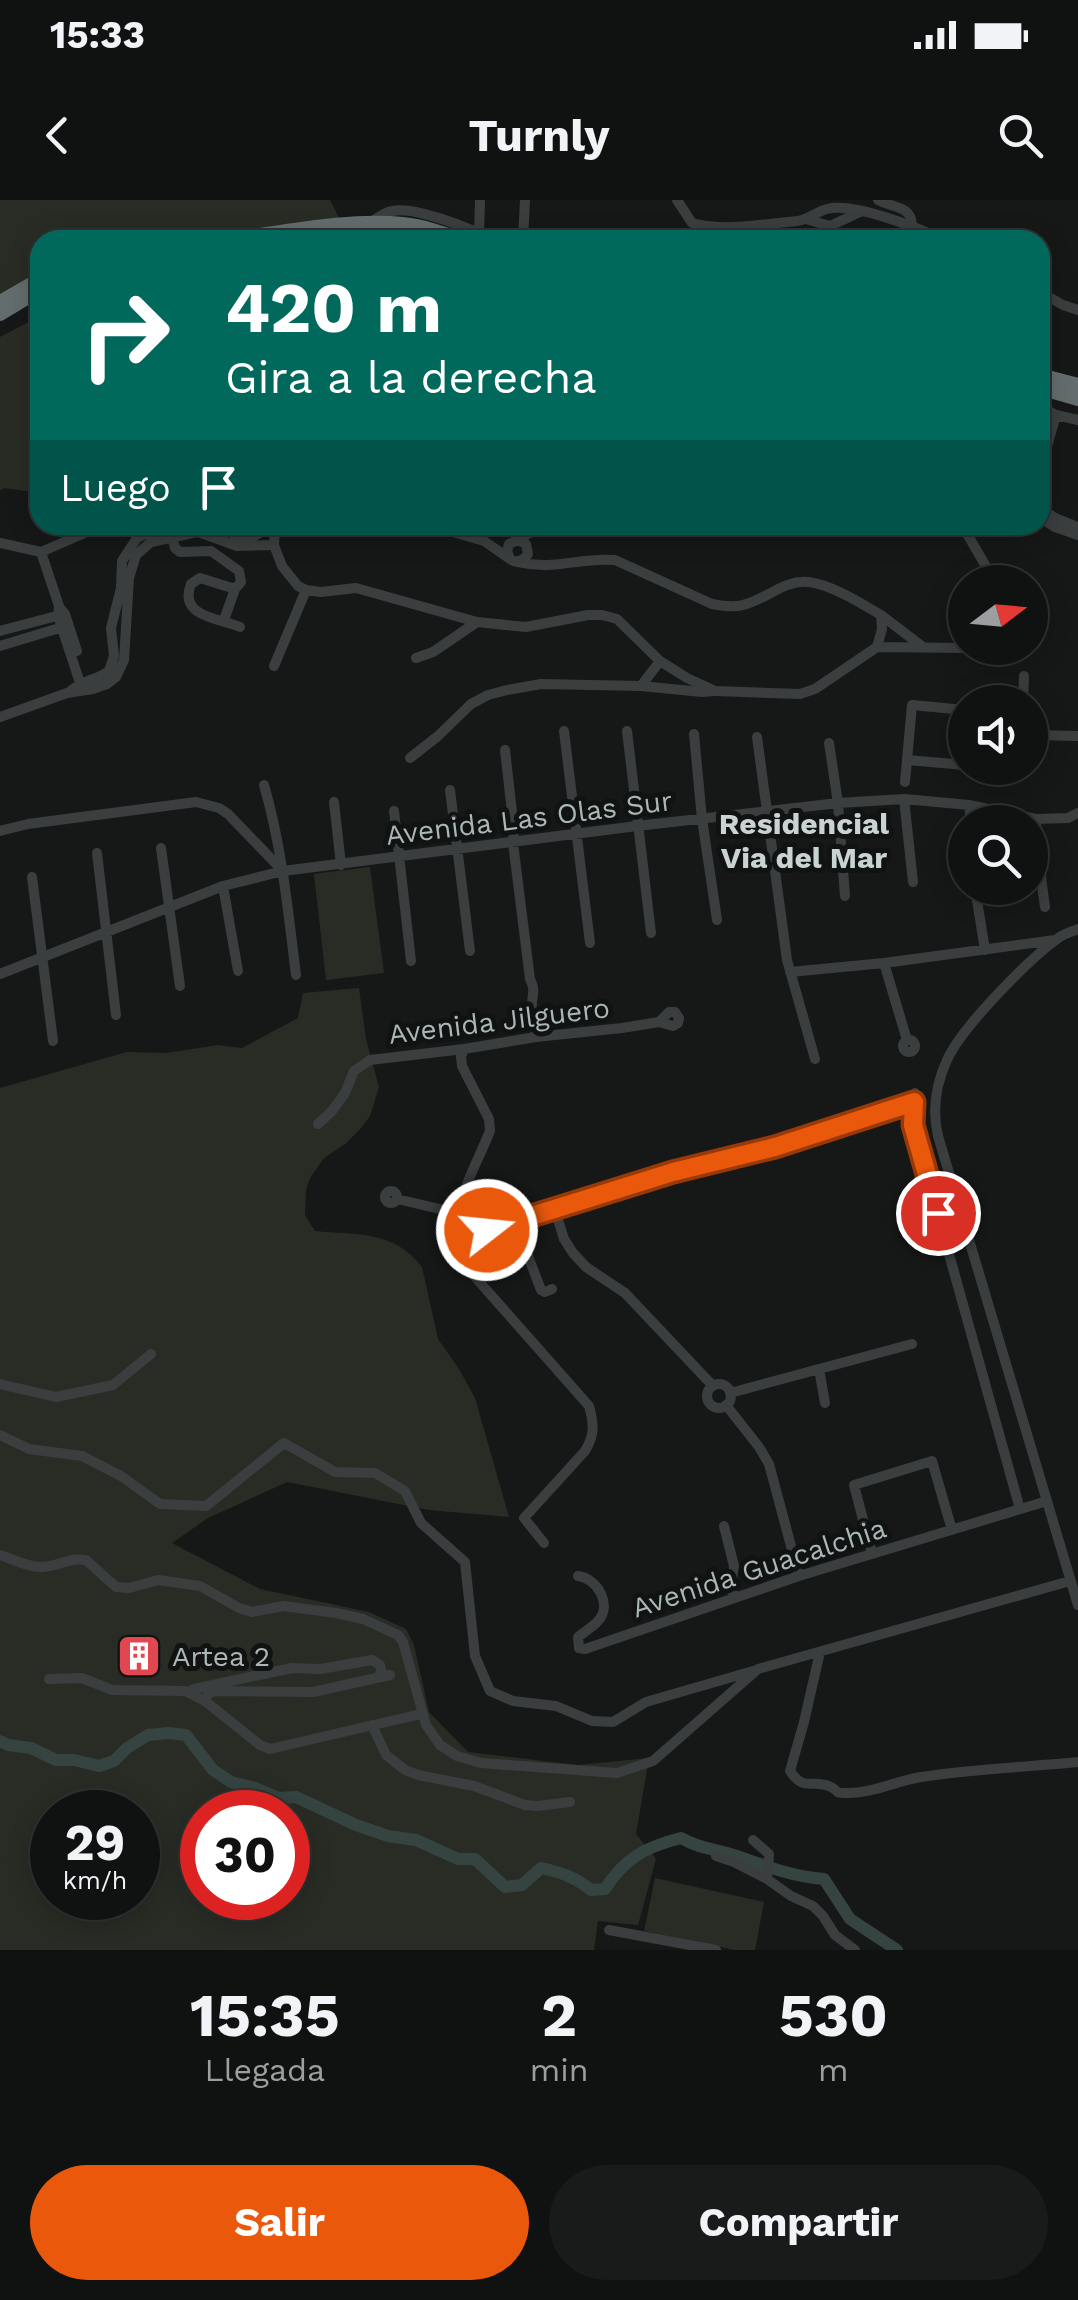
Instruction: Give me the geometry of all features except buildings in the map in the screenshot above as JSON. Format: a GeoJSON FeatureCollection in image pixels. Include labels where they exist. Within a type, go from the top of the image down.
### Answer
{"type":"FeatureCollection","features":[{"type":"Feature","properties":{"kind":"highway"},"geometry":{"type":"LineString","coordinates":[[309,230],[368,223],[412,225],[429,230]]}},
{"type":"Feature","properties":{"kind":"highway"},"geometry":{"type":"LineString","coordinates":[[0,302],[30,284]]}},
{"type":"Feature","properties":{"kind":"highway"},"geometry":{"type":"LineString","coordinates":[[0,314],[30,296]]}},
{"type":"Feature","properties":{"kind":"highway"},"geometry":{"type":"LineString","coordinates":[[1050,378],[1078,385]]}},
{"type":"Feature","properties":{"kind":"highway"},"geometry":{"type":"LineString","coordinates":[[1050,391],[1078,399]]}},
{"type":"Feature","properties":{"kind":"street"},"geometry":{"type":"LineString","coordinates":[[479,230],[480,200]]}},
{"type":"Feature","properties":{"kind":"street"},"geometry":{"type":"LineString","coordinates":[[524,230],[525,200]]}},
{"type":"Feature","properties":{"kind":"street"},"geometry":{"type":"LineString","coordinates":[[678,200],[692,224],[724,227],[809,220],[832,208],[923,230]]}},
{"type":"Feature","properties":{"kind":"street"},"geometry":{"type":"LineString","coordinates":[[878,200],[907,210],[912,225]]}},
{"type":"Feature","properties":{"kind":"street"},"geometry":{"type":"LineString","coordinates":[[368,223],[399,211],[471,230]]}},
{"type":"Feature","properties":{"kind":"street"},"geometry":{"type":"LineString","coordinates":[[1050,298],[1078,310]]}},
{"type":"Feature","properties":{"kind":"street"},"geometry":{"type":"LineString","coordinates":[[1050,411],[1078,420]]}},
{"type":"Feature","properties":{"kind":"street"},"geometry":{"type":"LineString","coordinates":[[1050,515],[1078,527]]}},
{"type":"Feature","properties":{"kind":"street"},"geometry":{"type":"LineString","coordinates":[[1050,524],[1078,535]]}},
{"type":"Feature","properties":{"kind":"street"},"geometry":{"type":"LineString","coordinates":[[0,542],[42,552],[80,535]]}},
{"type":"Feature","properties":{"kind":"street"},"geometry":{"type":"LineString","coordinates":[[0,717],[85,686],[107,684],[121,670],[136,555],[160,535]]}},
{"type":"Feature","properties":{"kind":"street"},"geometry":{"type":"LineString","coordinates":[[170,535],[180,552],[211,551],[238,570],[241,582],[224,620]]}},
{"type":"Feature","properties":{"kind":"street"},"geometry":{"type":"LineString","coordinates":[[207,535],[247,547],[274,545]]}},
{"type":"Feature","properties":{"kind":"street"},"geometry":{"type":"LineString","coordinates":[[229,542],[256,535]]}},
{"type":"Feature","properties":{"kind":"street"},"geometry":{"type":"LineString","coordinates":[[274,535],[282,566],[306,590],[356,588],[477,622],[526,626],[602,615],[617,619],[660,661],[715,691]]}},
{"type":"Feature","properties":{"kind":"street"},"geometry":{"type":"LineString","coordinates":[[463,535],[484,541],[514,560],[541,565],[615,560],[712,604],[743,605],[781,587],[806,581],[881,616],[924,648]]}},
{"type":"Feature","properties":{"kind":"street"},"geometry":{"type":"LineString","coordinates":[[514,560],[507,547],[526,535]]}},
{"type":"Feature","properties":{"kind":"street"},"geometry":{"type":"LineString","coordinates":[[514,560],[524,560],[537,535]]}},
{"type":"Feature","properties":{"kind":"street"},"geometry":{"type":"LineString","coordinates":[[968,535],[985,565]]}},
{"type":"Feature","properties":{"kind":"street"},"geometry":{"type":"LineString","coordinates":[[484,541],[522,541],[541,565]]}},
{"type":"Feature","properties":{"kind":"street"},"geometry":{"type":"LineString","coordinates":[[42,552],[85,686]]}},
{"type":"Feature","properties":{"kind":"street"},"geometry":{"type":"LineString","coordinates":[[235,589],[200,578],[190,584],[187,597],[197,612],[240,628]]}},
{"type":"Feature","properties":{"kind":"street"},"geometry":{"type":"LineString","coordinates":[[274,666],[306,590]]}},
{"type":"Feature","properties":{"kind":"street"},"geometry":{"type":"LineString","coordinates":[[455,615],[460,634]]}},
{"type":"Feature","properties":{"kind":"street"},"geometry":{"type":"LineString","coordinates":[[878,647],[881,616]]}},
{"type":"Feature","properties":{"kind":"street"},"geometry":{"type":"LineString","coordinates":[[0,631],[62,618]]}},
{"type":"Feature","properties":{"kind":"street"},"geometry":{"type":"LineString","coordinates":[[0,646],[62,618]]}},
{"type":"Feature","properties":{"kind":"street"},"geometry":{"type":"LineString","coordinates":[[416,658],[433,652],[477,622]]}},
{"type":"Feature","properties":{"kind":"street"},"geometry":{"type":"LineString","coordinates":[[410,758],[470,704],[488,695],[541,684],[800,694],[815,689],[878,647],[948,648]]}},
{"type":"Feature","properties":{"kind":"street"},"geometry":{"type":"LineString","coordinates":[[641,686],[660,661]]}},
{"type":"Feature","properties":{"kind":"street"},"geometry":{"type":"LineString","coordinates":[[1024,676],[1024,685]]}},
{"type":"Feature","properties":{"kind":"street"},"geometry":{"type":"LineString","coordinates":[[905,782],[912,705],[948,708]]}},
{"type":"Feature","properties":{"kind":"street"},"geometry":{"type":"LineString","coordinates":[[564,731],[590,943]]}},
{"type":"Feature","properties":{"kind":"street"},"geometry":{"type":"LineString","coordinates":[[627,732],[652,933]]}},
{"type":"Feature","properties":{"kind":"street"},"geometry":{"type":"LineString","coordinates":[[694,734],[718,920]]}},
{"type":"Feature","properties":{"kind":"street"},"geometry":{"type":"LineString","coordinates":[[1048,735],[1078,736]]}},
{"type":"Feature","properties":{"kind":"street"},"geometry":{"type":"LineString","coordinates":[[757,738],[790,972],[815,1058]]}},
{"type":"Feature","properties":{"kind":"street"},"geometry":{"type":"LineString","coordinates":[[829,743],[845,896]]}},
{"type":"Feature","properties":{"kind":"street"},"geometry":{"type":"LineString","coordinates":[[505,750],[530,979],[526,983],[536,1037]]}},
{"type":"Feature","properties":{"kind":"street"},"geometry":{"type":"LineString","coordinates":[[907,760],[948,764]]}},
{"type":"Feature","properties":{"kind":"street"},"geometry":{"type":"LineString","coordinates":[[264,785],[283,871],[296,976]]}},
{"type":"Feature","properties":{"kind":"street"},"geometry":{"type":"LineString","coordinates":[[450,790],[470,950]]}},
{"type":"Feature","properties":{"kind":"street"},"geometry":{"type":"LineString","coordinates":[[904,800],[913,882]]}},
{"type":"Feature","properties":{"kind":"street","name":"Avenida Las Olas Sur"},"geometry":{"type":"LineString","coordinates":[[0,974],[223,886],[283,871],[838,803],[904,800],[969,805]]}},
{"type":"Feature","properties":{"kind":"street"},"geometry":{"type":"LineString","coordinates":[[0,831],[196,802],[228,814],[283,871]]}},
{"type":"Feature","properties":{"kind":"street"},"geometry":{"type":"LineString","coordinates":[[334,802],[341,864]]}},
{"type":"Feature","properties":{"kind":"street"},"geometry":{"type":"LineString","coordinates":[[394,811],[411,961]]}},
{"type":"Feature","properties":{"kind":"street","name":"Avenida Las Olas Sur"},"geometry":{"type":"LineString","coordinates":[[1048,819],[1068,818],[1078,813]]}},
{"type":"Feature","properties":{"kind":"street"},"geometry":{"type":"LineString","coordinates":[[161,848],[180,986]]}},
{"type":"Feature","properties":{"kind":"street"},"geometry":{"type":"LineString","coordinates":[[97,853],[116,1015]]}},
{"type":"Feature","properties":{"kind":"street"},"geometry":{"type":"LineString","coordinates":[[32,877],[53,1041]]}},
{"type":"Feature","properties":{"kind":"street"},"geometry":{"type":"LineString","coordinates":[[223,886],[238,970]]}},
{"type":"Feature","properties":{"kind":"street"},"geometry":{"type":"LineString","coordinates":[[978,905],[985,950]]}},
{"type":"Feature","properties":{"kind":"street"},"geometry":{"type":"LineString","coordinates":[[1078,929],[1056,940],[1008,984],[957,1041],[941,1075],[935,1110],[938,1136],[1078,1605]]}},
{"type":"Feature","properties":{"kind":"street"},"geometry":{"type":"LineString","coordinates":[[790,972],[1056,940]]}},
{"type":"Feature","properties":{"kind":"street"},"geometry":{"type":"LineString","coordinates":[[884,963],[907,1040]]}},
{"type":"Feature","properties":{"kind":"street","name":"Avenida Jilguero"},"geometry":{"type":"LineString","coordinates":[[318,1124],[332,1111],[354,1071],[370,1060],[658,1022]]}},
{"type":"Feature","properties":{"kind":"street"},"geometry":{"type":"LineString","coordinates":[[464,1050],[462,1066],[489,1119],[490,1132],[457,1214],[458,1239],[468,1269],[589,1406],[594,1425],[592,1440],[585,1451],[524,1518],[544,1543]]}},
{"type":"Feature","properties":{"kind":"street"},"geometry":{"type":"LineString","coordinates":[[458,1239],[673,1172],[775,1147],[914,1098],[913,1125],[1020,1509]]}},
{"type":"Feature","properties":{"kind":"street"},"geometry":{"type":"LineString","coordinates":[[397,1199],[457,1214]]}},
{"type":"Feature","properties":{"kind":"street"},"geometry":{"type":"LineString","coordinates":[[555,1210],[564,1240],[586,1267],[625,1292],[713,1386]]}},
{"type":"Feature","properties":{"kind":"street"},"geometry":{"type":"LineString","coordinates":[[516,1222],[541,1290],[552,1289]]}},
{"type":"Feature","properties":{"kind":"street"},"geometry":{"type":"LineString","coordinates":[[730,1392],[912,1344]]}},
{"type":"Feature","properties":{"kind":"street"},"geometry":{"type":"LineString","coordinates":[[0,1384],[56,1397],[113,1385],[151,1354]]}},
{"type":"Feature","properties":{"kind":"street"},"geometry":{"type":"LineString","coordinates":[[819,1369],[826,1403]]}},
{"type":"Feature","properties":{"kind":"street"},"geometry":{"type":"LineString","coordinates":[[723,1385],[730,1392],[726,1405],[715,1408],[709,1403],[707,1395],[713,1386],[723,1385]]}},
{"type":"Feature","properties":{"kind":"street"},"geometry":{"type":"LineString","coordinates":[[726,1405],[769,1464],[799,1576]]}},
{"type":"Feature","properties":{"kind":"street"},"geometry":{"type":"LineString","coordinates":[[0,1435],[29,1450],[82,1456],[122,1476],[160,1504],[206,1506],[284,1443],[335,1472],[375,1472],[405,1490],[421,1523],[465,1562],[475,1656],[490,1691],[513,1701],[556,1706],[592,1721],[614,1722],[646,1702],[1070,1581]]}},
{"type":"Feature","properties":{"kind":"street"},"geometry":{"type":"LineString","coordinates":[[872,1554],[854,1486],[932,1461],[952,1530]]}},
{"type":"Feature","properties":{"kind":"street","name":"Avenida Guacalchia"},"geometry":{"type":"LineString","coordinates":[[578,1576],[592,1581],[604,1606],[601,1619],[578,1638],[579,1648],[584,1649],[799,1576],[1047,1501]]}},
{"type":"Feature","properties":{"kind":"street"},"geometry":{"type":"LineString","coordinates":[[724,1526],[734,1566],[734,1598]]}},
{"type":"Feature","properties":{"kind":"street"},"geometry":{"type":"LineString","coordinates":[[0,1554],[42,1567],[70,1559],[86,1560],[121,1589],[158,1580],[200,1586],[252,1612],[283,1606],[336,1613],[398,1634],[407,1650],[422,1714],[433,1737],[457,1756],[481,1763],[617,1773],[653,1761],[758,1669]]}},
{"type":"Feature","properties":{"kind":"street"},"geometry":{"type":"LineString","coordinates":[[820,1652],[790,1771],[806,1786],[830,1786],[846,1793],[925,1776],[1078,1762]]}},
{"type":"Feature","properties":{"kind":"street"},"geometry":{"type":"LineString","coordinates":[[188,1692],[292,1668],[320,1670],[372,1660],[380,1665],[385,1676],[313,1692],[215,1691],[205,1700]]}},
{"type":"Feature","properties":{"kind":"street"},"geometry":{"type":"LineString","coordinates":[[49,1679],[82,1678],[112,1690],[188,1692],[205,1700],[266,1748],[422,1714]]}},
{"type":"Feature","properties":{"kind":"street"},"geometry":{"type":"LineString","coordinates":[[372,1725],[386,1755],[405,1770],[474,1786],[532,1806],[570,1802]]}},
{"type":"Feature","properties":{"kind":"street"},"geometry":{"type":"LineString","coordinates":[[753,1840],[769,1854],[768,1877]]}},
{"type":"Feature","properties":{"kind":"street"},"geometry":{"type":"LineString","coordinates":[[716,1856],[768,1877],[791,1896],[813,1906],[835,1935],[855,1950]]}},
{"type":"Feature","properties":{"kind":"street"},"geometry":{"type":"LineString","coordinates":[[609,1930],[716,1950]]}},
{"type":"Feature","properties":{"kind":"shaded area"},"geometry":{"type":"Polygon","coordinates":[[[0,200],[330,200],[340,220],[281,230],[30,230],[30,290],[0,307],[0,200]]]}},
{"type":"Feature","properties":{"kind":"shaded area"},"geometry":{"type":"Polygon","coordinates":[[[30,321],[30,492],[0,490],[0,337],[30,321]]]}},
{"type":"Feature","properties":{"kind":"shaded area"},"geometry":{"type":"Polygon","coordinates":[[[370,867],[384,973],[326,980],[314,874],[370,867]]]}},
{"type":"Feature","properties":{"kind":"shaded area"},"geometry":{"type":"Polygon","coordinates":[[[359,988],[366,1039],[379,1087],[370,1116],[362,1127],[324,1158],[310,1178],[305,1215],[315,1231],[387,1240],[422,1267],[438,1339],[475,1398],[509,1517],[429,1510],[287,1482],[208,1518],[172,1543],[260,1589],[369,1612],[406,1629],[414,1645],[429,1712],[468,1752],[578,1765],[649,1758],[636,1834],[656,1859],[638,1925],[598,1921],[594,1950],[0,1950],[0,1088],[127,1052],[166,1053],[218,1045],[242,1048],[298,1018],[303,993],[359,988]]]}},
{"type":"Feature","properties":{"kind":"shaded area"},"geometry":{"type":"Polygon","coordinates":[[[655,1878],[764,1902],[755,1950],[735,1950],[644,1931],[655,1878]]]}},
{"type":"Feature","properties":{"kind":"waterway"},"geometry":{"type":"LineString","coordinates":[[0,1741],[31,1748],[56,1760],[99,1766],[114,1761],[148,1735],[186,1735],[213,1770],[231,1782],[279,1798],[296,1797],[356,1825],[416,1840],[458,1859],[475,1859],[505,1887],[522,1885],[541,1868],[567,1876],[591,1890],[605,1889],[637,1855],[681,1838],[781,1871],[824,1879],[850,1919],[897,1950]]}},
{"type":"Feature","properties":{"kind":"place","name":"Artea 2"},"geometry":{"type":"Point","coordinates":[139,1656]}},
{"type":"Feature","properties":{"kind":"district","name":"Residencial Via del Mar"},"geometry":{"type":"Point","coordinates":[804,840]}},
{"type":"Feature","properties":{"kind":"route"},"geometry":{"type":"LineString","coordinates":[[487,1230],[673,1172],[775,1147],[914,1102],[913,1125],[938,1213]]}}]}
